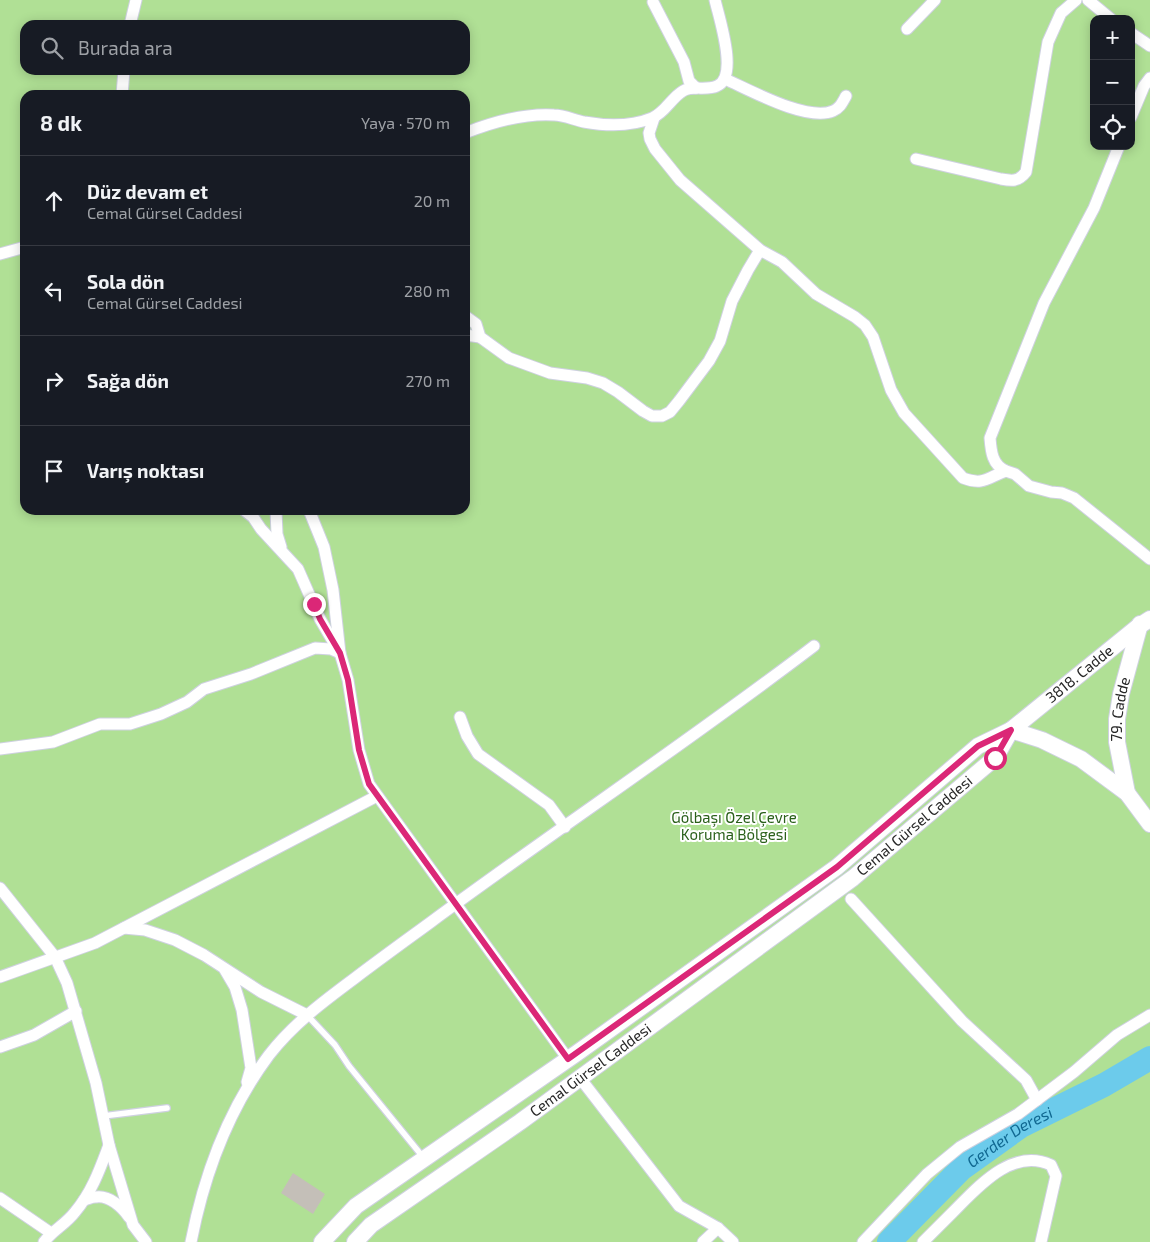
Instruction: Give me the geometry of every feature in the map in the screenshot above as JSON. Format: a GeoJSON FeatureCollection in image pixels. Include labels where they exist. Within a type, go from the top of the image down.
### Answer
{"type":"FeatureCollection","features":[{"type":"Feature","properties":{"kind":"street"},"geometry":{"type":"LineString","coordinates":[[131,20],[136,0]]}},
{"type":"Feature","properties":{"kind":"street"},"geometry":{"type":"LineString","coordinates":[[716,0],[728,69],[725,79],[719,86],[684,90],[654,118],[648,133],[655,149],[680,180],[760,250],[782,262],[816,294],[855,317],[864,325],[873,337],[891,390],[904,413],[963,478],[973,482],[981,482],[1006,470]]}},
{"type":"Feature","properties":{"kind":"street"},"geometry":{"type":"LineString","coordinates":[[907,29],[934,0]]}},
{"type":"Feature","properties":{"kind":"street"},"geometry":{"type":"LineString","coordinates":[[916,159],[1001,179],[1014,181],[1023,176],[1026,172],[1048,42],[1061,13],[1076,0]]}},
{"type":"Feature","properties":{"kind":"street"},"geometry":{"type":"LineString","coordinates":[[1088,0],[1105,15]]}},
{"type":"Feature","properties":{"kind":"street"},"geometry":{"type":"LineString","coordinates":[[653,2],[684,62],[689,81],[696,88]]}},
{"type":"Feature","properties":{"kind":"street"},"geometry":{"type":"LineString","coordinates":[[1135,36],[1150,46]]}},
{"type":"Feature","properties":{"kind":"street"},"geometry":{"type":"LineString","coordinates":[[122,90],[124,75]]}},
{"type":"Feature","properties":{"kind":"street"},"geometry":{"type":"LineString","coordinates":[[1135,107],[1144,86],[1150,78]]}},
{"type":"Feature","properties":{"kind":"street"},"geometry":{"type":"LineString","coordinates":[[725,79],[802,111],[819,113],[832,111],[841,106],[846,96]]}},
{"type":"Feature","properties":{"kind":"street"},"geometry":{"type":"LineString","coordinates":[[470,130],[529,115],[556,115],[608,126],[633,124],[654,118]]}},
{"type":"Feature","properties":{"kind":"street"},"geometry":{"type":"LineString","coordinates":[[1117,150],[1094,208],[1044,303],[990,438],[990,450],[995,463],[1000,468],[1015,474],[1020,481],[1029,486],[1062,492],[1074,498],[1150,559]]}},
{"type":"Feature","properties":{"kind":"street"},"geometry":{"type":"LineString","coordinates":[[0,254],[20,248]]}},
{"type":"Feature","properties":{"kind":"street"},"geometry":{"type":"LineString","coordinates":[[470,336],[480,338],[509,358],[550,373],[587,378],[603,383],[643,411],[652,416],[662,416],[670,412],[679,402],[709,361],[720,341],[732,301],[760,250]]}},
{"type":"Feature","properties":{"kind":"street"},"geometry":{"type":"LineString","coordinates":[[470,320],[476,324],[480,338]]}},
{"type":"Feature","properties":{"kind":"street"},"geometry":{"type":"LineString","coordinates":[[250,515],[298,569],[320,619],[340,653]]}},
{"type":"Feature","properties":{"kind":"street"},"geometry":{"type":"LineString","coordinates":[[276,515],[276,534],[286,555]]}},
{"type":"Feature","properties":{"kind":"street"},"geometry":{"type":"LineString","coordinates":[[311,515],[324,547],[333,590],[340,653],[348,680],[359,750],[369,784],[568,1059]]}},
{"type":"Feature","properties":{"kind":"street"},"geometry":{"type":"LineString","coordinates":[[1144,623],[1150,613]]}},
{"type":"Feature","properties":{"kind":"street","name":"3818. Cadde"},"geometry":{"type":"LineString","coordinates":[[1011,730],[1144,623]]}},
{"type":"Feature","properties":{"kind":"street","name":"79. Cadde"},"geometry":{"type":"LineString","coordinates":[[1127,793],[1117,742],[1117,719],[1121,694],[1144,623]]}},
{"type":"Feature","properties":{"kind":"street"},"geometry":{"type":"LineString","coordinates":[[191,1242],[203,1188],[215,1154],[246,1089],[270,1054],[289,1031],[342,987],[739,703],[814,646]]}},
{"type":"Feature","properties":{"kind":"street"},"geometry":{"type":"LineString","coordinates":[[0,749],[53,742],[100,724],[130,724],[161,714],[186,702],[204,688],[251,674],[315,648],[331,648],[340,653]]}},
{"type":"Feature","properties":{"kind":"street"},"geometry":{"type":"LineString","coordinates":[[460,718],[466,736],[478,754],[549,805],[565,826]]}},
{"type":"Feature","properties":{"kind":"street","name":"79. Cadde"},"geometry":{"type":"LineString","coordinates":[[1011,730],[1042,740],[1068,752],[1097,770],[1127,793],[1150,824]]}},
{"type":"Feature","properties":{"kind":"street","name":"Cemal Gürsel Caddesi"},"geometry":{"type":"LineString","coordinates":[[322,1242],[356,1206],[568,1059],[837,867],[978,746],[1011,730]]}},
{"type":"Feature","properties":{"kind":"street","name":"Cemal Gürsel Caddesi"},"geometry":{"type":"LineString","coordinates":[[355,1242],[371,1225],[580,1078],[853,878],[995,758],[1011,730]]}},
{"type":"Feature","properties":{"kind":"street"},"geometry":{"type":"LineString","coordinates":[[0,977],[95,943],[377,796]]}},
{"type":"Feature","properties":{"kind":"street"},"geometry":{"type":"LineString","coordinates":[[0,888],[55,957],[67,983],[96,1084],[108,1145],[133,1225]]}},
{"type":"Feature","properties":{"kind":"street"},"geometry":{"type":"LineString","coordinates":[[851,898],[962,1021],[1026,1080],[1037,1100]]}},
{"type":"Feature","properties":{"kind":"street"},"geometry":{"type":"LineString","coordinates":[[124,928],[145,930],[175,940],[204,955],[261,992],[307,1015]]}},
{"type":"Feature","properties":{"kind":"street"},"geometry":{"type":"LineString","coordinates":[[224,969],[235,987],[242,1010],[250,1068],[246,1089]]}},
{"type":"Feature","properties":{"kind":"street"},"geometry":{"type":"LineString","coordinates":[[0,1047],[34,1035],[76,1011]]}},
{"type":"Feature","properties":{"kind":"street"},"geometry":{"type":"LineString","coordinates":[[863,1242],[927,1174],[960,1147],[1018,1114],[1074,1072],[1117,1035],[1150,1015]]}},
{"type":"Feature","properties":{"kind":"street"},"geometry":{"type":"LineString","coordinates":[[580,1078],[680,1206],[718,1228],[733,1242]]}},
{"type":"Feature","properties":{"kind":"street"},"geometry":{"type":"LineString","coordinates":[[0,1198],[47,1237],[74,1214],[91,1190],[108,1145]]}},
{"type":"Feature","properties":{"kind":"street"},"geometry":{"type":"LineString","coordinates":[[923,1242],[970,1194],[997,1172],[1012,1164],[1024,1161],[1039,1161],[1051,1165],[1056,1176],[1041,1242]]}},
{"type":"Feature","properties":{"kind":"street"},"geometry":{"type":"LineString","coordinates":[[84,1200],[96,1196],[109,1199],[125,1212],[146,1242]]}},
{"type":"Feature","properties":{"kind":"street"},"geometry":{"type":"LineString","coordinates":[[703,1242],[718,1228]]}},
{"type":"Feature","properties":{"kind":"lane"},"geometry":{"type":"LineString","coordinates":[[307,1015],[335,1046],[348,1066],[424,1159]]}},
{"type":"Feature","properties":{"kind":"lane"},"geometry":{"type":"LineString","coordinates":[[103,1116],[167,1108]]}},
{"type":"Feature","properties":{"kind":"green space","name":"Gölbaşı Özel Çevre Koruma Bölgesi"},"geometry":{"type":"Polygon","coordinates":[[[0,0],[1150,0],[1150,1242],[0,1242],[0,0]]]}},
{"type":"Feature","properties":{"kind":"building"},"geometry":{"type":"Polygon","coordinates":[[[293,1173],[325,1194],[313,1214],[281,1193],[293,1173]]]}},
{"type":"Feature","properties":{"kind":"waterway","name":"Gerder Deresi"},"geometry":{"type":"LineString","coordinates":[[889,1242],[961,1169],[1021,1126],[1104,1085],[1150,1058]]}},
{"type":"Feature","properties":{"kind":"route"},"geometry":{"type":"LineString","coordinates":[[314,604],[320,619],[340,653],[348,680],[359,750],[369,784],[568,1059],[837,867],[978,746],[1011,730],[995,758]]}}]}
